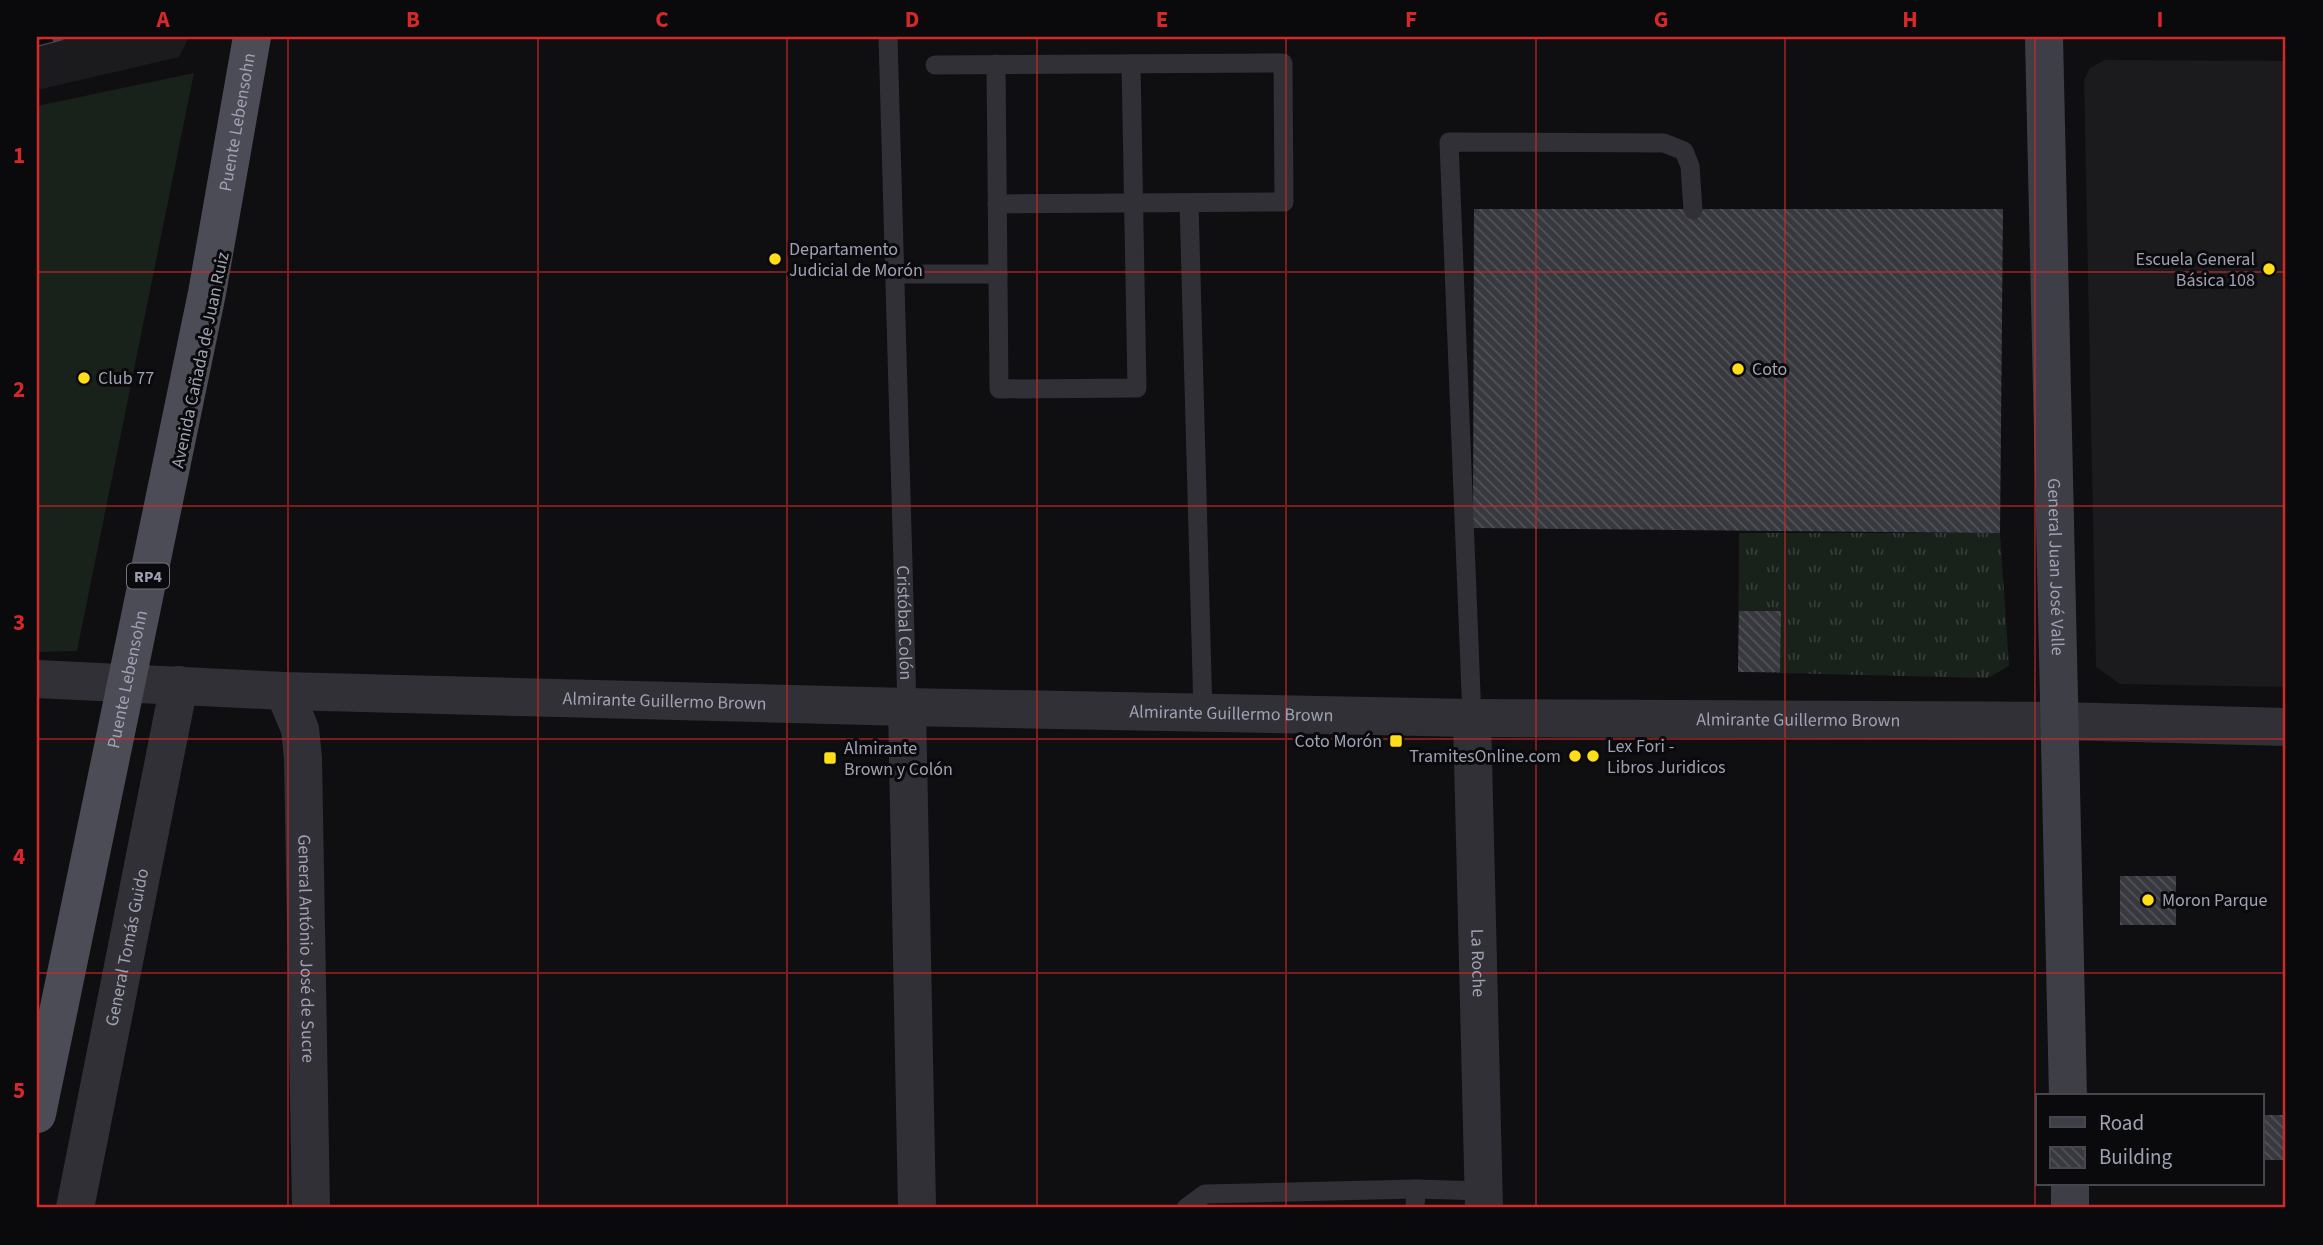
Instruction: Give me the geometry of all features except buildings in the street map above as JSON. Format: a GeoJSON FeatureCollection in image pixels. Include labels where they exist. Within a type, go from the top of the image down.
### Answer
{"type":"FeatureCollection","features":[{"type":"Feature","properties":{"kind":"main road","name":"Puente Lebensohn"},"geometry":{"type":"LineString","coordinates":[[37,1114],[204,306],[252,37]]}},
{"type":"Feature","properties":{"kind":"street","name":"Avenida Cañada de Juan Ruiz"},"geometry":{"type":"LineString","coordinates":[[134,682],[250,120],[259,37]]}},
{"type":"Feature","properties":{"kind":"street","name":"General Juan José Valle"},"geometry":{"type":"LineString","coordinates":[[2044,37],[2068,1094]]}},
{"type":"Feature","properties":{"kind":"street","name":"Almirante Guillermo Brown"},"geometry":{"type":"LineString","coordinates":[[37,679],[284,691],[907,707],[1472,718],[2059,721],[2286,727]]}},
{"type":"Feature","properties":{"kind":"street","name":"General Tomás Guido"},"geometry":{"type":"LineString","coordinates":[[75,1208],[179,685]]}},
{"type":"Feature","properties":{"kind":"street","name":"General António José de Sucre"},"geometry":{"type":"LineString","coordinates":[[284,691],[300,729],[303,758],[312,1208]]}},
{"type":"Feature","properties":{"kind":"street","name":"Cristóbal Colón"},"geometry":{"type":"LineString","coordinates":[[907,707],[917,1208]]}},
{"type":"Feature","properties":{"kind":"street","name":"La Roche"},"geometry":{"type":"LineString","coordinates":[[1472,718],[1484,1199]]}},
{"type":"Feature","properties":{"kind":"street"},"geometry":{"type":"LineString","coordinates":[[2070,1186],[2070,1208]]}},
{"type":"Feature","properties":{"kind":"lane","name":"Cristóbal Colón"},"geometry":{"type":"LineString","coordinates":[[888,37],[907,707]]}},
{"type":"Feature","properties":{"kind":"lane"},"geometry":{"type":"LineString","coordinates":[[935,65],[1283,63],[1284,202],[997,204]]}},
{"type":"Feature","properties":{"kind":"lane"},"geometry":{"type":"LineString","coordinates":[[996,64],[999,389],[1137,388],[1130,64]]}},
{"type":"Feature","properties":{"kind":"lane"},"geometry":{"type":"LineString","coordinates":[[1472,718],[1449,142],[1664,144],[1684,152],[1690,166],[1693,210]]}},
{"type":"Feature","properties":{"kind":"lane"},"geometry":{"type":"LineString","coordinates":[[1189,203],[1203,713]]}},
{"type":"Feature","properties":{"kind":"lane"},"geometry":{"type":"LineString","coordinates":[[895,274],[998,274]]}},
{"type":"Feature","properties":{"kind":"lane"},"geometry":{"type":"LineString","coordinates":[[1186,1208],[1205,1194],[1484,1199]]}},
{"type":"Feature","properties":{"kind":"shaded area"},"geometry":{"type":"Polygon","coordinates":[[[37,37],[189,37],[179,57],[37,90],[37,37]]]}},
{"type":"Feature","properties":{"kind":"shaded area"},"geometry":{"type":"Polygon","coordinates":[[[2105,60],[2286,61],[2286,687],[2120,684],[2096,667],[2084,80],[2090,68],[2105,60]]]}},
{"type":"Feature","properties":{"kind":"green space","name":"Club 77"},"geometry":{"type":"Polygon","coordinates":[[[194,73],[77,651],[37,652],[37,106],[194,73]]]}},
{"type":"Feature","properties":{"kind":"green space"},"geometry":{"type":"Polygon","coordinates":[[[1739,533],[2000,533],[2009,666],[1988,678],[1738,672],[1739,533]]]}},
{"type":"Feature","properties":{"kind":"railway"},"geometry":{"type":"LineString","coordinates":[[37,43],[60,37]]}},
{"type":"Feature","properties":{"kind":"place","name":"Departamento Judicial de Morón"},"geometry":{"type":"Point","coordinates":[775,259]}},
{"type":"Feature","properties":{"kind":"place","name":"Escuela General Básica 108"},"geometry":{"type":"Point","coordinates":[2269,269]}},
{"type":"Feature","properties":{"kind":"place","name":"Coto"},"geometry":{"type":"Point","coordinates":[1738,369]}},
{"type":"Feature","properties":{"kind":"place","name":"Club 77"},"geometry":{"type":"Point","coordinates":[84,378]}},
{"type":"Feature","properties":{"kind":"place","name":"Coto Morón"},"geometry":{"type":"Point","coordinates":[1396,741]}},
{"type":"Feature","properties":{"kind":"place","name":"TramitesOnline.com"},"geometry":{"type":"Point","coordinates":[1575,756]}},
{"type":"Feature","properties":{"kind":"place","name":"Lex Fori - Libros Juridicos"},"geometry":{"type":"Point","coordinates":[1593,756]}},
{"type":"Feature","properties":{"kind":"place","name":"Almirante Brown y Colón"},"geometry":{"type":"Point","coordinates":[830,758]}},
{"type":"Feature","properties":{"kind":"place","name":"Moron Parque"},"geometry":{"type":"Point","coordinates":[2148,900]}}]}
